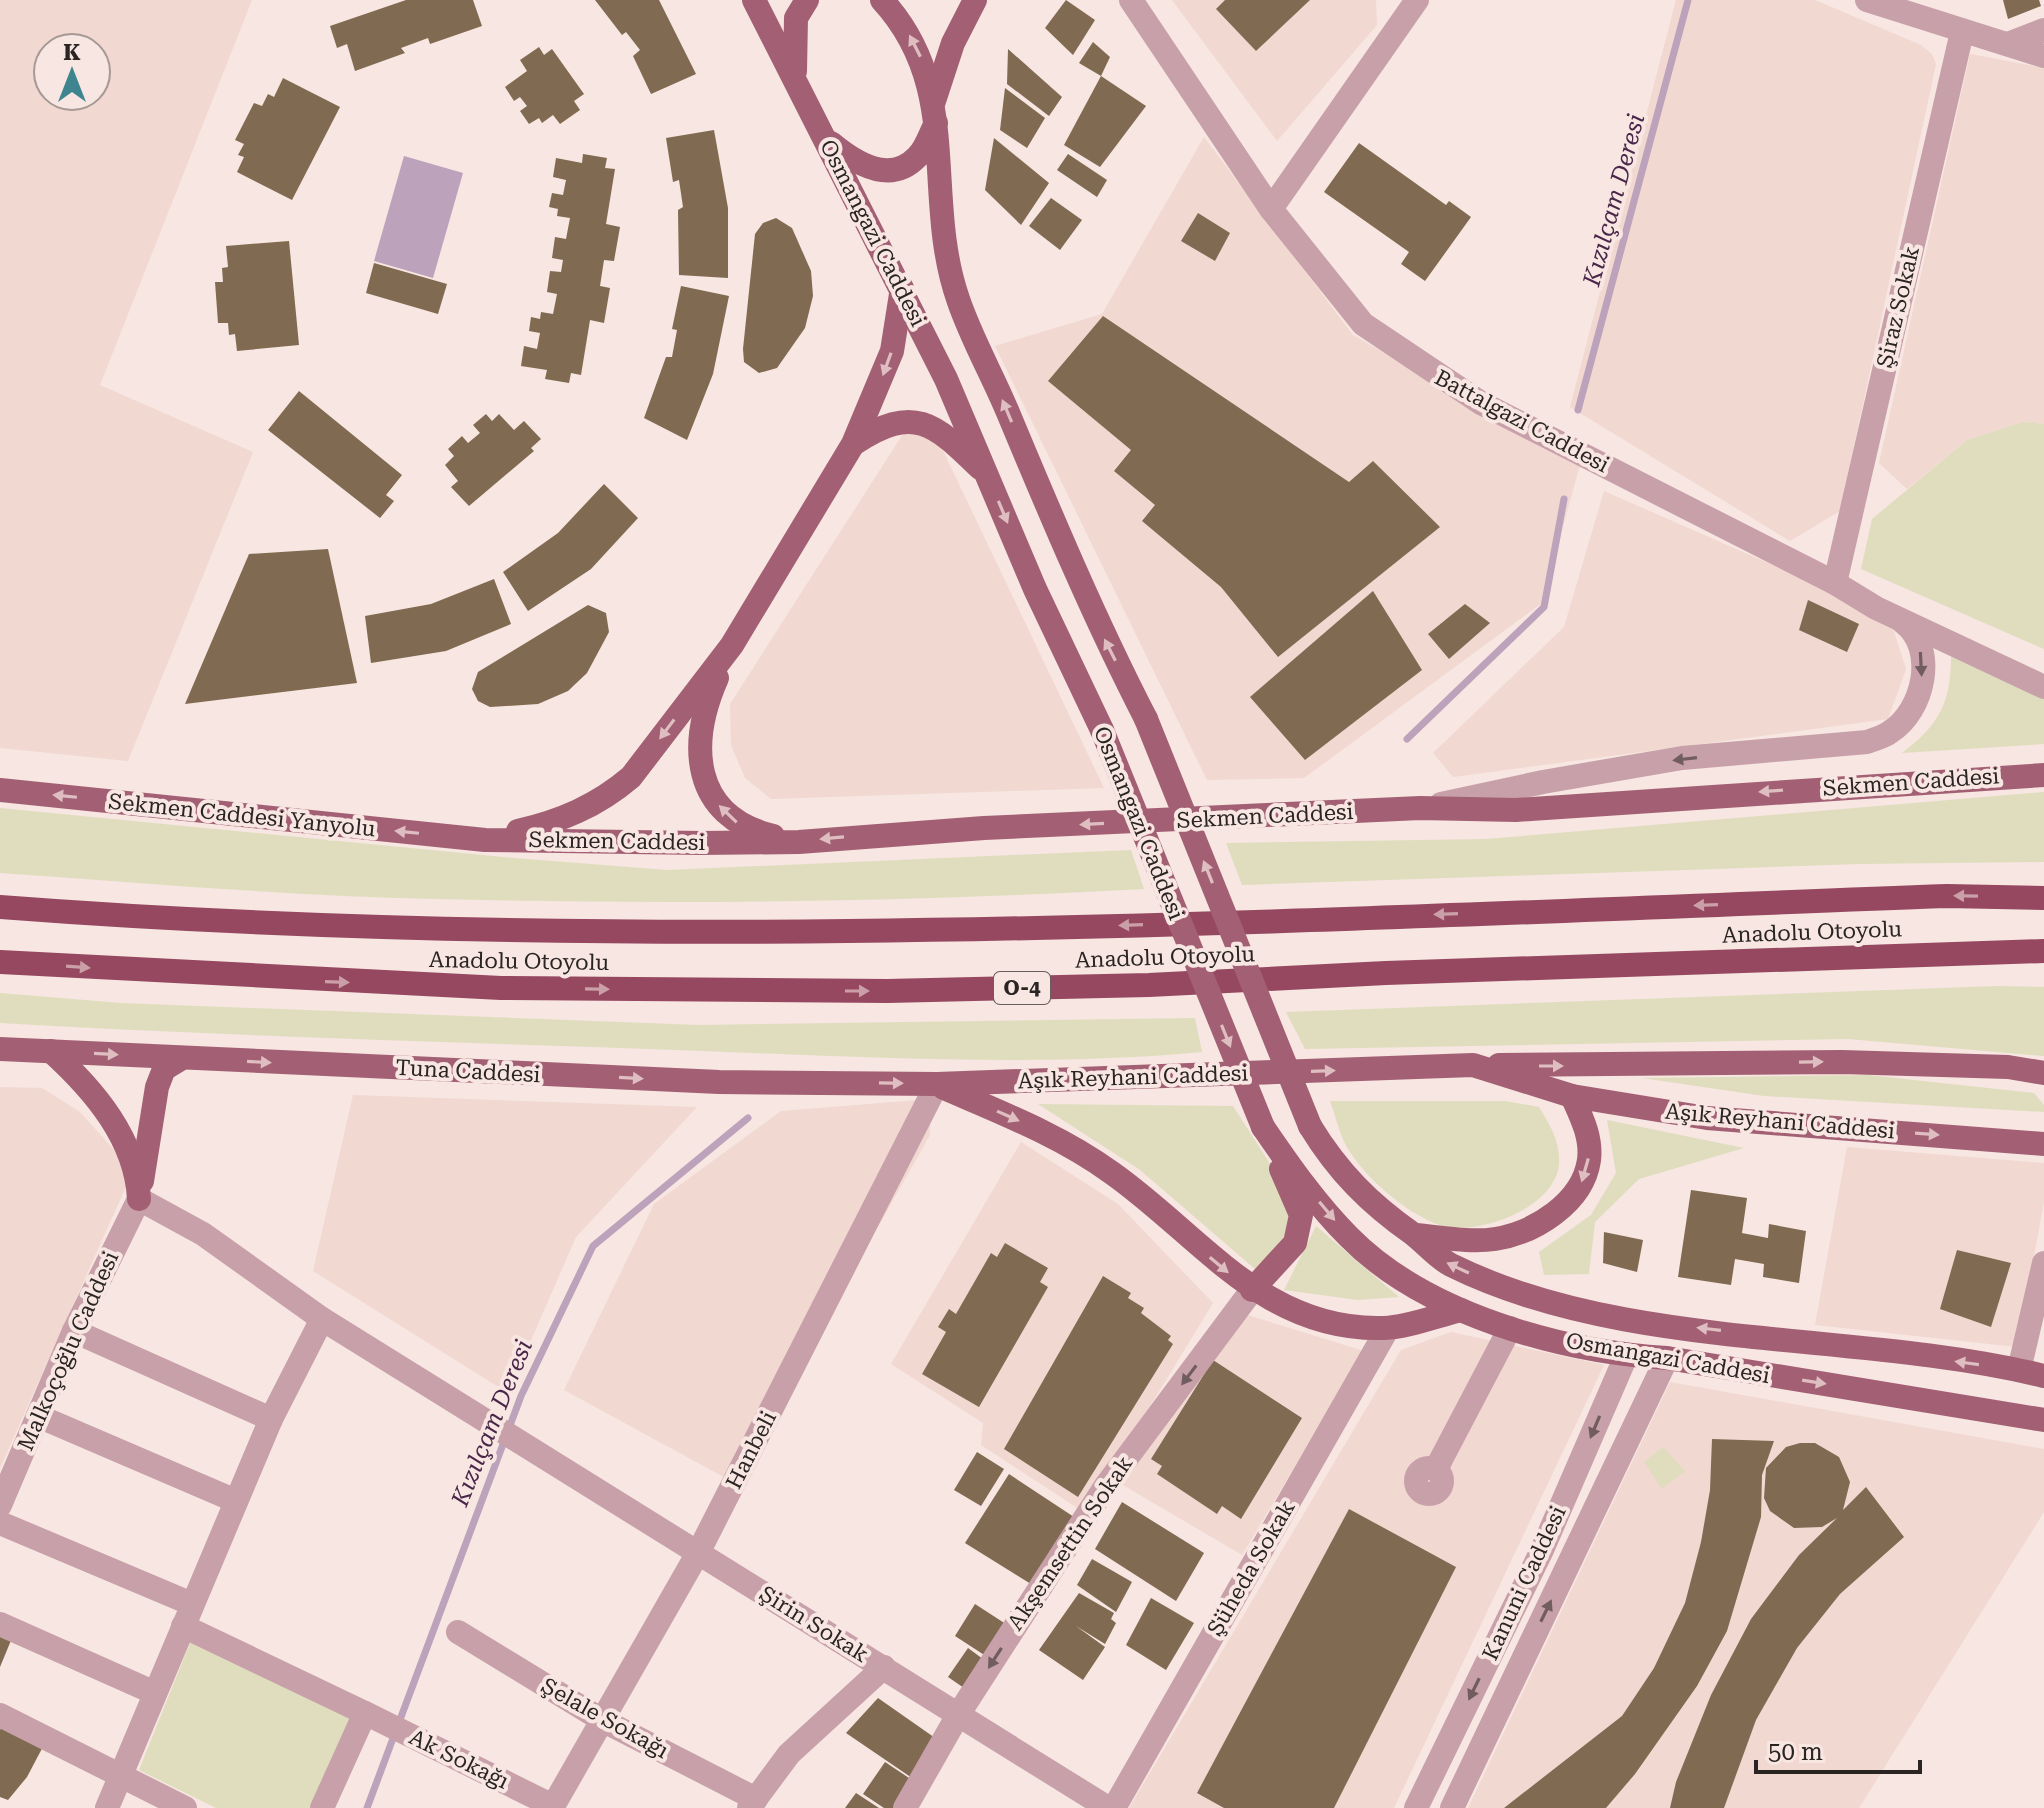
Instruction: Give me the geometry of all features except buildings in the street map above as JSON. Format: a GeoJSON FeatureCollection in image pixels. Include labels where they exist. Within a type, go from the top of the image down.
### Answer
{"type":"FeatureCollection","features":[{"type":"Feature","properties":{"kind":"highway","name":"Anadolu Otoyolu"},"geometry":{"type":"LineString","coordinates":[[0,907],[323,926],[663,934],[1081,926],[1947,896],[2044,898]]}},
{"type":"Feature","properties":{"kind":"highway","name":"Anadolu Otoyolu"},"geometry":{"type":"LineString","coordinates":[[0,962],[486,988],[887,991],[1149,985],[1386,973],[2044,951]]}},
{"type":"Feature","properties":{"kind":"main road","name":"Osmangazi Caddesi"},"geometry":{"type":"LineString","coordinates":[[754,0],[902,288],[988,476],[1039,598],[1102,730],[1263,1127],[1349,1238],[1394,1274],[1461,1310],[1510,1328],[1626,1356],[1667,1358],[2044,1420]]}},
{"type":"Feature","properties":{"kind":"main road"},"geometry":{"type":"LineString","coordinates":[[807,0],[796,18],[793,40],[795,70],[808,105]]}},
{"type":"Feature","properties":{"kind":"main road","name":"Osmangazi Caddesi"},"geometry":{"type":"LineString","coordinates":[[882,0],[903,22],[921,57],[935,112],[941,165],[942,231],[958,301],[1096,622],[1146,719],[1310,1126],[1346,1179],[1389,1219],[1415,1235],[1447,1263],[1524,1294],[1655,1322],[2019,1370],[2044,1376]]}},
{"type":"Feature","properties":{"kind":"main road"},"geometry":{"type":"LineString","coordinates":[[822,136],[852,160],[883,172],[906,166],[920,156],[953,43],[975,0]]}},
{"type":"Feature","properties":{"kind":"main road"},"geometry":{"type":"LineString","coordinates":[[485,840],[580,812],[610,795],[631,777],[732,645],[853,444],[892,351],[902,288]]}},
{"type":"Feature","properties":{"kind":"main road"},"geometry":{"type":"LineString","coordinates":[[853,444],[885,423],[913,423],[941,430],[988,476]]}},
{"type":"Feature","properties":{"kind":"main road"},"geometry":{"type":"LineString","coordinates":[[732,645],[702,720],[698,744],[704,777],[719,806],[734,822],[753,831],[799,842]]}},
{"type":"Feature","properties":{"kind":"main road","name":"Sekmen Caddesi"},"geometry":{"type":"LineString","coordinates":[[485,840],[799,842],[984,828],[1420,808],[1516,810],[2044,775]]}},
{"type":"Feature","properties":{"kind":"main road","name":"Sekmen Caddesi Yanyolu"},"geometry":{"type":"LineString","coordinates":[[0,790],[485,840]]}},
{"type":"Feature","properties":{"kind":"main road","name":"Tuna Caddesi"},"geometry":{"type":"LineString","coordinates":[[0,1049],[719,1082],[937,1084]]}},
{"type":"Feature","properties":{"kind":"main road"},"geometry":{"type":"LineString","coordinates":[[51,1051],[88,1084],[130,1152],[138,1171],[139,1199]]}},
{"type":"Feature","properties":{"kind":"main road"},"geometry":{"type":"LineString","coordinates":[[139,1199],[157,1087],[164,1069],[182,1058]]}},
{"type":"Feature","properties":{"kind":"main road","name":"Aşık Reyhani Caddesi"},"geometry":{"type":"LineString","coordinates":[[937,1084],[1473,1065],[1842,1062],[2008,1067],[2044,1073]]}},
{"type":"Feature","properties":{"kind":"main road","name":"Aşık Reyhani Caddesi"},"geometry":{"type":"LineString","coordinates":[[1473,1065],[1572,1096],[1707,1118],[2044,1144]]}},
{"type":"Feature","properties":{"kind":"main road"},"geometry":{"type":"LineString","coordinates":[[937,1084],[1049,1135],[1112,1173],[1252,1290],[1338,1327],[1388,1328],[1461,1310]]}},
{"type":"Feature","properties":{"kind":"main road"},"geometry":{"type":"LineString","coordinates":[[1415,1235],[1498,1239],[1548,1218],[1571,1199],[1582,1183],[1589,1160],[1585,1126],[1572,1096]]}},
{"type":"Feature","properties":{"kind":"main road"},"geometry":{"type":"LineString","coordinates":[[1252,1290],[1295,1243],[1301,1215],[1263,1127]]}},
{"type":"Feature","properties":{"kind":"main road"},"geometry":{"type":"LineString","coordinates":[[1626,1356],[1655,1322]]}},
{"type":"Feature","properties":{"kind":"main road"},"geometry":{"type":"LineString","coordinates":[[1655,1322],[1667,1358]]}},
{"type":"Feature","properties":{"kind":"street","name":"Battalgazi Caddesi"},"geometry":{"type":"LineString","coordinates":[[1131,0],[1271,209],[1363,324],[1443,380],[1835,583],[1876,608],[2044,687]]}},
{"type":"Feature","properties":{"kind":"street"},"geometry":{"type":"LineString","coordinates":[[1271,209],[1417,0]]}},
{"type":"Feature","properties":{"kind":"street"},"geometry":{"type":"LineString","coordinates":[[1867,0],[2044,56]]}},
{"type":"Feature","properties":{"kind":"street"},"geometry":{"type":"LineString","coordinates":[[2008,44],[2044,30]]}},
{"type":"Feature","properties":{"kind":"street","name":"Şiraz Sokak"},"geometry":{"type":"LineString","coordinates":[[1835,583],[1962,32]]}},
{"type":"Feature","properties":{"kind":"street"},"geometry":{"type":"LineString","coordinates":[[1420,808],[1543,782],[1682,758],[1867,742],[1890,733],[1907,717],[1919,697],[1920,649],[1907,624],[1876,608]]}},
{"type":"Feature","properties":{"kind":"street","name":"Hanbeli"},"geometry":{"type":"LineString","coordinates":[[552,1807],[699,1551],[937,1084]]}},
{"type":"Feature","properties":{"kind":"street","name":"Şirin Sokak"},"geometry":{"type":"LineString","coordinates":[[139,1199],[203,1234],[322,1319],[1111,1808]]}},
{"type":"Feature","properties":{"kind":"street","name":"Malkoçoğlu Caddesi"},"geometry":{"type":"LineString","coordinates":[[0,1505],[74,1331],[139,1199]]}},
{"type":"Feature","properties":{"kind":"street"},"geometry":{"type":"LineString","coordinates":[[2019,1370],[2044,1263]]}},
{"type":"Feature","properties":{"kind":"street","name":"Akşemsettin Sokak"},"geometry":{"type":"LineString","coordinates":[[905,1808],[958,1715],[1105,1487],[1252,1290]]}},
{"type":"Feature","properties":{"kind":"street"},"geometry":{"type":"LineString","coordinates":[[107,1808],[271,1419],[322,1319]]}},
{"type":"Feature","properties":{"kind":"street","name":"Şüheda Sokak"},"geometry":{"type":"LineString","coordinates":[[1111,1808],[1388,1328]]}},
{"type":"Feature","properties":{"kind":"street"},"geometry":{"type":"LineString","coordinates":[[1436,1469],[1510,1328]]}},
{"type":"Feature","properties":{"kind":"street"},"geometry":{"type":"LineString","coordinates":[[74,1331],[271,1419]]}},
{"type":"Feature","properties":{"kind":"street","name":"Kanuni Caddesi"},"geometry":{"type":"LineString","coordinates":[[1416,1808],[1542,1550],[1626,1356]]}},
{"type":"Feature","properties":{"kind":"street","name":"Kanuni Caddesi"},"geometry":{"type":"LineString","coordinates":[[1452,1808],[1667,1358]]}},
{"type":"Feature","properties":{"kind":"street"},"geometry":{"type":"LineString","coordinates":[[38,1416],[236,1501]]}},
{"type":"Feature","properties":{"kind":"street","name":"Ak Sokağı"},"geometry":{"type":"LineString","coordinates":[[0,1523],[188,1615],[374,1717],[552,1807]]}},
{"type":"Feature","properties":{"kind":"street"},"geometry":{"type":"LineString","coordinates":[[0,1624],[155,1693]]}},
{"type":"Feature","properties":{"kind":"street","name":"Şelale Sokağı"},"geometry":{"type":"LineString","coordinates":[[458,1632],[602,1720],[752,1803]]}},
{"type":"Feature","properties":{"kind":"street"},"geometry":{"type":"LineString","coordinates":[[752,1803],[789,1754],[884,1667]]}},
{"type":"Feature","properties":{"kind":"street"},"geometry":{"type":"LineString","coordinates":[[0,1715],[185,1808]]}},
{"type":"Feature","properties":{"kind":"street"},"geometry":{"type":"LineString","coordinates":[[322,1808],[374,1717]]}},
{"type":"Feature","properties":{"kind":"shaded area"},"geometry":{"type":"Polygon","coordinates":[[[0,0],[252,0],[100,385],[253,452],[128,761],[0,748],[0,0]]]}},
{"type":"Feature","properties":{"kind":"shaded area"},"geometry":{"type":"Polygon","coordinates":[[[1172,0],[1376,0],[1377,25],[1277,141],[1172,0]]]}},
{"type":"Feature","properties":{"kind":"shaded area"},"geometry":{"type":"Polygon","coordinates":[[[1676,0],[1815,0],[1921,45],[1932,54],[1936,64],[1840,511],[1790,541],[1570,407],[1676,0]]]}},
{"type":"Feature","properties":{"kind":"shaded area"},"geometry":{"type":"Polygon","coordinates":[[[1970,54],[2044,68],[2044,424],[2023,422],[1967,440],[1907,489],[1879,463],[1970,54]]]}},
{"type":"Feature","properties":{"kind":"shaded area"},"geometry":{"type":"Polygon","coordinates":[[[1204,137],[1353,335],[1580,465],[1542,603],[1304,778],[1207,780],[995,346],[1102,314],[1204,137]]]}},
{"type":"Feature","properties":{"kind":"shaded area"},"geometry":{"type":"Polygon","coordinates":[[[404,156],[463,173],[433,278],[374,261],[404,156]]]}},
{"type":"Feature","properties":{"kind":"shaded area"},"geometry":{"type":"Polygon","coordinates":[[[2023,422],[2044,424],[2044,649],[1861,569],[1872,519],[1967,440],[2023,422]]]}},
{"type":"Feature","properties":{"kind":"shaded area"},"geometry":{"type":"Polygon","coordinates":[[[903,434],[936,436],[1104,788],[771,799],[745,778],[731,745],[730,704],[903,434]]]}},
{"type":"Feature","properties":{"kind":"shaded area"},"geometry":{"type":"Polygon","coordinates":[[[1604,491],[1889,616],[1906,669],[1888,719],[1453,777],[1433,753],[1564,627],[1604,491]]]}},
{"type":"Feature","properties":{"kind":"shaded area"},"geometry":{"type":"Polygon","coordinates":[[[1951,656],[2044,699],[2044,744],[1902,753],[1925,733],[1940,712],[1949,687],[1951,656]]]}},
{"type":"Feature","properties":{"kind":"shaded area"},"geometry":{"type":"Polygon","coordinates":[[[2044,792],[2044,862],[1859,864],[1242,885],[1226,843],[1486,839],[2044,792]]]}},
{"type":"Feature","properties":{"kind":"shaded area"},"geometry":{"type":"Polygon","coordinates":[[[0,808],[667,870],[1131,850],[1144,889],[878,899],[613,902],[381,897],[163,885],[0,873],[0,808]]]}},
{"type":"Feature","properties":{"kind":"shaded area"},"geometry":{"type":"Polygon","coordinates":[[[1997,986],[2044,987],[2044,1056],[1848,1039],[1305,1049],[1286,1012],[1997,986]]]}},
{"type":"Feature","properties":{"kind":"shaded area"},"geometry":{"type":"Polygon","coordinates":[[[0,993],[121,1003],[699,1025],[1195,1018],[1202,1052],[1072,1059],[940,1059],[84,1028],[0,1023],[0,993]]]}},
{"type":"Feature","properties":{"kind":"shaded area"},"geometry":{"type":"Polygon","coordinates":[[[1868,1075],[2034,1093],[2044,1105],[2044,1112],[1764,1096],[1642,1078],[1868,1075]]]}},
{"type":"Feature","properties":{"kind":"shaded area"},"geometry":{"type":"Polygon","coordinates":[[[0,1087],[42,1088],[80,1112],[133,1171],[0,1468],[0,1087]]]}},
{"type":"Feature","properties":{"kind":"shaded area"},"geometry":{"type":"Polygon","coordinates":[[[353,1095],[697,1107],[576,1237],[508,1393],[313,1271],[353,1095]]]}},
{"type":"Feature","properties":{"kind":"shaded area"},"geometry":{"type":"Polygon","coordinates":[[[931,1099],[930,1135],[733,1482],[564,1390],[654,1204],[781,1111],[931,1099]]]}},
{"type":"Feature","properties":{"kind":"shaded area"},"geometry":{"type":"Polygon","coordinates":[[[1330,1101],[1505,1101],[1539,1107],[1558,1148],[1559,1163],[1555,1179],[1544,1194],[1510,1217],[1469,1227],[1434,1223],[1399,1202],[1366,1173],[1341,1134],[1330,1101]]]}},
{"type":"Feature","properties":{"kind":"shaded area"},"geometry":{"type":"Polygon","coordinates":[[[1038,1104],[1233,1106],[1292,1198],[1289,1237],[1255,1269],[1140,1170],[1038,1104]]]}},
{"type":"Feature","properties":{"kind":"shaded area"},"geometry":{"type":"Polygon","coordinates":[[[1607,1120],[1744,1148],[1639,1179],[1595,1222],[1589,1274],[1544,1275],[1539,1252],[1591,1215],[1616,1173],[1607,1120]]]}},
{"type":"Feature","properties":{"kind":"shaded area"},"geometry":{"type":"Polygon","coordinates":[[[1021,1142],[1118,1204],[1213,1303],[1102,1485],[1082,1511],[981,1445],[983,1423],[891,1364],[1021,1142]]]}},
{"type":"Feature","properties":{"kind":"shaded area"},"geometry":{"type":"Polygon","coordinates":[[[1847,1147],[2044,1163],[2044,1202],[2017,1347],[1815,1325],[1847,1147]]]}},
{"type":"Feature","properties":{"kind":"shaded area"},"geometry":{"type":"Polygon","coordinates":[[[1316,1226],[1399,1297],[1358,1300],[1284,1290],[1316,1226]]]}},
{"type":"Feature","properties":{"kind":"shaded area"},"geometry":{"type":"Polygon","coordinates":[[[1228,1309],[1364,1351],[1242,1555],[1123,1485],[1228,1309]]]}},
{"type":"Feature","properties":{"kind":"shaded area"},"geometry":{"type":"Polygon","coordinates":[[[1451,1332],[1604,1365],[1394,1808],[1129,1808],[1401,1350],[1451,1332]]]}},
{"type":"Feature","properties":{"kind":"shaded area"},"geometry":{"type":"Polygon","coordinates":[[[1670,1382],[2044,1449],[2044,1512],[1859,1808],[1468,1808],[1670,1382]]]}},
{"type":"Feature","properties":{"kind":"shaded area"},"geometry":{"type":"Polygon","coordinates":[[[1663,1447],[1685,1471],[1662,1489],[1644,1462],[1663,1447]]]}},
{"type":"Feature","properties":{"kind":"shaded area"},"geometry":{"type":"Polygon","coordinates":[[[192,1638],[355,1715],[313,1808],[216,1808],[139,1770],[192,1638]]]}},
{"type":"Feature","properties":{"kind":"waterway","name":"Kızılçam Deresi"},"geometry":{"type":"LineString","coordinates":[[1578,410],[1688,0]]}},
{"type":"Feature","properties":{"kind":"waterway","name":"Kızılçam Deresi"},"geometry":{"type":"LineString","coordinates":[[1407,739],[1544,607],[1564,499]]}},
{"type":"Feature","properties":{"kind":"waterway","name":"Kızılçam Deresi"},"geometry":{"type":"LineString","coordinates":[[367,1808],[521,1396],[593,1246],[748,1118]]}}]}
